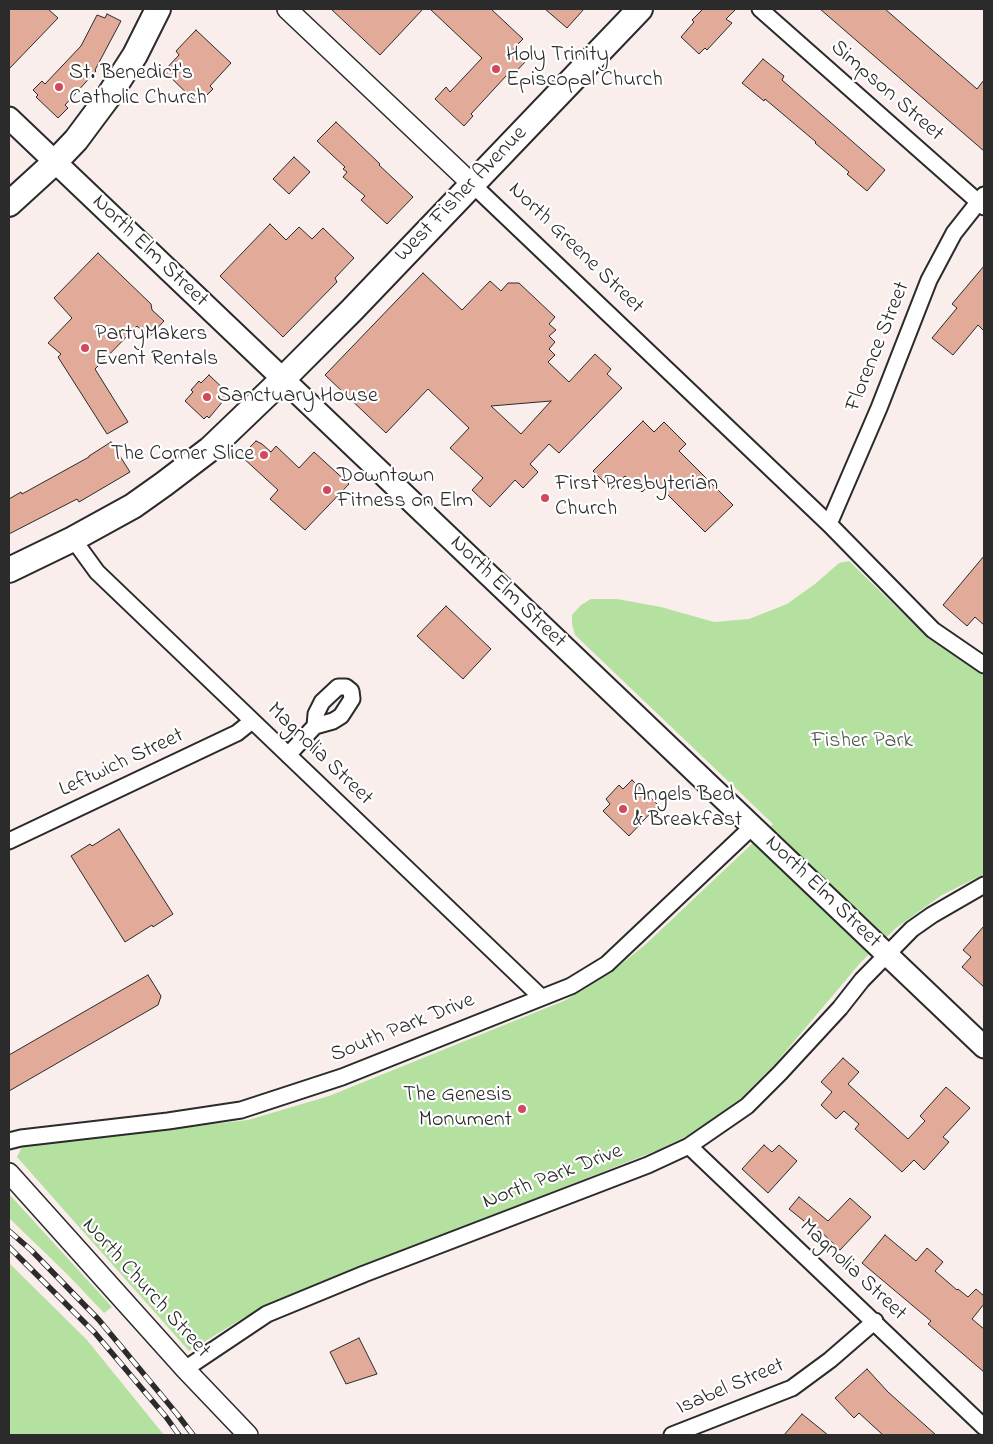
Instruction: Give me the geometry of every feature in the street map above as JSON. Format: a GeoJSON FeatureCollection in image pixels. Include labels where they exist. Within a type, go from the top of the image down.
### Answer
{"type":"FeatureCollection","features":[{"type":"Feature","properties":{"kind":"main road"},"geometry":{"type":"LineString","coordinates":[[9,204],[76,140],[108,97],[135,54],[158,9]]}},
{"type":"Feature","properties":{"kind":"main road","name":"West Fisher Avenue"},"geometry":{"type":"LineString","coordinates":[[9,570],[74,539],[133,506],[189,466],[210,448],[283,379],[640,9]]}},
{"type":"Feature","properties":{"kind":"main road","name":"North Elm Street"},"geometry":{"type":"LineString","coordinates":[[9,118],[984,1048]]}},
{"type":"Feature","properties":{"kind":"street","name":"North Greene Street"},"geometry":{"type":"LineString","coordinates":[[287,9],[829,524],[932,630],[984,665]]}},
{"type":"Feature","properties":{"kind":"street","name":"Simpson Street"},"geometry":{"type":"LineString","coordinates":[[760,9],[982,201]]}},
{"type":"Feature","properties":{"kind":"street","name":"Florence Street"},"geometry":{"type":"LineString","coordinates":[[829,524],[879,408],[928,280],[954,233],[982,201]]}},
{"type":"Feature","properties":{"kind":"street","name":"Magnolia Street"},"geometry":{"type":"LineString","coordinates":[[74,539],[97,572],[541,997]]}},
{"type":"Feature","properties":{"kind":"street","name":"Leftwich Street"},"geometry":{"type":"LineString","coordinates":[[9,841],[237,733],[252,721]]}},
{"type":"Feature","properties":{"kind":"street"},"geometry":{"type":"LineString","coordinates":[[288,755],[315,726]]}},
{"type":"Feature","properties":{"kind":"street","name":"South Park Drive"},"geometry":{"type":"LineString","coordinates":[[9,1141],[242,1110],[342,1077],[571,986],[607,964],[752,827]]}},
{"type":"Feature","properties":{"kind":"street","name":"North Park Drive"},"geometry":{"type":"LineString","coordinates":[[185,1369],[268,1314],[364,1274],[648,1164],[689,1146],[716,1129],[753,1100],[780,1074],[840,1008],[862,980],[912,929],[932,915],[984,885]]}},
{"type":"Feature","properties":{"kind":"street","name":"Magnolia Street"},"geometry":{"type":"LineString","coordinates":[[689,1146],[875,1321],[984,1427]]}},
{"type":"Feature","properties":{"kind":"street","name":"North Church Street"},"geometry":{"type":"LineString","coordinates":[[9,1173],[185,1369],[248,1435]]}},
{"type":"Feature","properties":{"kind":"street","name":"Isabel Street"},"geometry":{"type":"LineString","coordinates":[[672,1435],[792,1388],[830,1360],[875,1321]]}},
{"type":"Feature","properties":{"kind":"green space","name":"Fisher Park"},"geometry":{"type":"Polygon","coordinates":[[[849,561],[928,638],[984,675],[984,874],[942,895],[896,928],[861,962],[775,1064],[739,1100],[697,1131],[658,1150],[321,1283],[245,1317],[189,1351],[17,1157],[22,1147],[248,1120],[329,1096],[566,1000],[613,971],[646,944],[773,824],[575,635],[572,615],[581,605],[591,599],[617,599],[661,607],[714,622],[749,619],[787,604],[815,584],[839,563],[849,561]]]}},
{"type":"Feature","properties":{"kind":"green space"},"geometry":{"type":"Polygon","coordinates":[[[9,1194],[112,1307],[104,1313],[9,1218],[9,1194]]]}},
{"type":"Feature","properties":{"kind":"green space"},"geometry":{"type":"Polygon","coordinates":[[[9,1263],[87,1340],[164,1435],[9,1435],[9,1263]]]}},
{"type":"Feature","properties":{"kind":"building"},"geometry":{"type":"Polygon","coordinates":[[[9,9],[48,9],[58,18],[9,69],[9,9]]]}},
{"type":"Feature","properties":{"kind":"building"},"geometry":{"type":"Polygon","coordinates":[[[331,9],[423,9],[380,55],[331,9]]]}},
{"type":"Feature","properties":{"kind":"building","name":"Holy Trinity Episcopal Church"},"geometry":{"type":"Polygon","coordinates":[[[430,9],[491,9],[523,39],[513,49],[526,61],[509,79],[506,76],[471,114],[473,116],[464,126],[435,99],[446,87],[450,92],[482,58],[430,9]]]}},
{"type":"Feature","properties":{"kind":"building"},"geometry":{"type":"Polygon","coordinates":[[[545,9],[584,9],[567,28],[545,9]]]}},
{"type":"Feature","properties":{"kind":"building"},"geometry":{"type":"Polygon","coordinates":[[[703,9],[736,9],[726,19],[732,23],[707,50],[705,48],[699,54],[681,37],[694,22],[692,20],[703,9]]]}},
{"type":"Feature","properties":{"kind":"building"},"geometry":{"type":"Polygon","coordinates":[[[820,9],[885,9],[977,89],[984,80],[984,151],[820,9]]]}},
{"type":"Feature","properties":{"kind":"building","name":"St. Benedict's Catholic Church"},"geometry":{"type":"Polygon","coordinates":[[[107,14],[121,21],[96,71],[65,105],[68,108],[58,118],[36,97],[38,95],[33,90],[42,81],[45,84],[81,46],[97,15],[105,18],[107,14]]]}},
{"type":"Feature","properties":{"kind":"building"},"geometry":{"type":"Polygon","coordinates":[[[196,30],[231,63],[210,86],[213,89],[198,104],[164,71],[179,55],[176,51],[196,30]]]}},
{"type":"Feature","properties":{"kind":"building"},"geometry":{"type":"Polygon","coordinates":[[[763,59],[784,76],[782,80],[885,170],[867,191],[847,174],[849,172],[816,142],[765,99],[764,101],[742,83],[763,59]]]}},
{"type":"Feature","properties":{"kind":"building"},"geometry":{"type":"Polygon","coordinates":[[[336,122],[413,197],[387,224],[361,200],[365,196],[343,177],[347,172],[343,169],[345,167],[317,141],[336,122]]]}},
{"type":"Feature","properties":{"kind":"building"},"geometry":{"type":"Polygon","coordinates":[[[294,157],[310,172],[289,194],[273,179],[294,157]]]}},
{"type":"Feature","properties":{"kind":"building"},"geometry":{"type":"Polygon","coordinates":[[[270,224],[286,240],[299,227],[312,239],[323,228],[354,258],[335,278],[337,282],[283,337],[220,276],[270,224]]]}},
{"type":"Feature","properties":{"kind":"building","name":"PartyMakers Event Rentals"},"geometry":{"type":"Polygon","coordinates":[[[98,253],[151,304],[152,310],[164,321],[149,337],[137,326],[95,369],[128,422],[107,434],[58,357],[61,354],[48,343],[72,318],[54,298],[98,253]]]}},
{"type":"Feature","properties":{"kind":"building"},"geometry":{"type":"Polygon","coordinates":[[[984,266],[984,331],[978,325],[953,355],[932,338],[957,308],[952,304],[984,266]]]}},
{"type":"Feature","properties":{"kind":"building"},"geometry":{"type":"Polygon","coordinates":[[[423,273],[462,310],[490,281],[501,291],[508,283],[519,283],[555,317],[549,324],[556,330],[549,336],[555,342],[549,349],[555,355],[548,362],[569,382],[595,354],[611,369],[607,374],[622,388],[559,453],[549,444],[530,464],[538,472],[523,488],[515,480],[490,507],[472,490],[483,478],[450,448],[469,428],[428,389],[386,433],[325,375],[423,273]],[[551,401],[491,406],[521,434],[551,401]]]}},
{"type":"Feature","properties":{"kind":"building","name":"Sanctuary House"},"geometry":{"type":"Polygon","coordinates":[[[209,375],[229,394],[209,418],[207,416],[204,419],[185,401],[199,381],[201,383],[209,375]]]}},
{"type":"Feature","properties":{"kind":"building"},"geometry":{"type":"Polygon","coordinates":[[[643,421],[654,432],[664,422],[686,444],[679,451],[733,505],[705,532],[654,481],[642,492],[625,476],[611,489],[593,471],[643,421]]]}},
{"type":"Feature","properties":{"kind":"building"},"geometry":{"type":"Polygon","coordinates":[[[256,441],[271,452],[276,446],[299,468],[314,452],[349,484],[305,530],[270,499],[278,490],[241,456],[256,441]]]}},
{"type":"Feature","properties":{"kind":"building"},"geometry":{"type":"Polygon","coordinates":[[[111,442],[130,472],[79,502],[77,499],[9,534],[9,499],[21,492],[22,494],[89,457],[111,442]]]}},
{"type":"Feature","properties":{"kind":"building"},"geometry":{"type":"Polygon","coordinates":[[[984,556],[984,625],[975,617],[967,626],[943,605],[984,556]]]}},
{"type":"Feature","properties":{"kind":"building"},"geometry":{"type":"Polygon","coordinates":[[[446,606],[491,649],[463,679],[417,636],[446,606]]]}},
{"type":"Feature","properties":{"kind":"building"},"geometry":{"type":"Polygon","coordinates":[[[632,780],[658,805],[629,836],[603,811],[610,804],[606,799],[619,785],[623,789],[632,780]]]}},
{"type":"Feature","properties":{"kind":"building"},"geometry":{"type":"Polygon","coordinates":[[[119,829],[173,914],[125,942],[71,856],[90,844],[92,846],[119,829]]]}},
{"type":"Feature","properties":{"kind":"building"},"geometry":{"type":"Polygon","coordinates":[[[984,926],[984,987],[962,967],[971,957],[963,950],[984,926]]]}},
{"type":"Feature","properties":{"kind":"building"},"geometry":{"type":"Polygon","coordinates":[[[148,975],[161,996],[158,1005],[9,1091],[9,1055],[148,975]]]}},
{"type":"Feature","properties":{"kind":"building"},"geometry":{"type":"Polygon","coordinates":[[[843,1058],[859,1072],[848,1084],[908,1139],[925,1121],[920,1116],[946,1087],[970,1108],[943,1137],[949,1142],[924,1170],[914,1160],[902,1172],[855,1129],[859,1124],[844,1111],[836,1119],[821,1105],[832,1092],[821,1082],[843,1058]]]}},
{"type":"Feature","properties":{"kind":"building"},"geometry":{"type":"Polygon","coordinates":[[[764,1145],[772,1152],[779,1145],[797,1161],[768,1193],[742,1169],[764,1145]]]}},
{"type":"Feature","properties":{"kind":"building"},"geometry":{"type":"Polygon","coordinates":[[[799,1197],[828,1221],[850,1198],[871,1217],[840,1250],[811,1222],[809,1225],[789,1209],[799,1197]]]}},
{"type":"Feature","properties":{"kind":"building"},"geometry":{"type":"Polygon","coordinates":[[[885,1235],[916,1261],[927,1248],[943,1262],[935,1271],[957,1290],[968,1297],[976,1289],[984,1296],[984,1304],[972,1319],[984,1329],[984,1372],[928,1324],[931,1321],[862,1263],[885,1235]]]}},
{"type":"Feature","properties":{"kind":"building"},"geometry":{"type":"Polygon","coordinates":[[[359,1338],[377,1374],[346,1384],[330,1352],[359,1338]]]}},
{"type":"Feature","properties":{"kind":"building"},"geometry":{"type":"Polygon","coordinates":[[[867,1369],[888,1392],[936,1435],[883,1435],[859,1413],[854,1418],[835,1398],[867,1369]]]}},
{"type":"Feature","properties":{"kind":"building"},"geometry":{"type":"Polygon","coordinates":[[[802,1414],[828,1435],[784,1435],[802,1414]]]}},
{"type":"Feature","properties":{"kind":"railway"},"geometry":{"type":"LineString","coordinates":[[9,1231],[31,1250],[99,1320],[193,1435]]}},
{"type":"Feature","properties":{"kind":"railway"},"geometry":{"type":"LineString","coordinates":[[9,1247],[95,1333],[179,1435]]}},
{"type":"Feature","properties":{"kind":"place","name":"Holy Trinity Episcopal Church"},"geometry":{"type":"Point","coordinates":[496,69]}},
{"type":"Feature","properties":{"kind":"place","name":"St. Benedict's Catholic Church"},"geometry":{"type":"Point","coordinates":[59,87]}},
{"type":"Feature","properties":{"kind":"place","name":"PartyMakers Event Rentals"},"geometry":{"type":"Point","coordinates":[85,348]}},
{"type":"Feature","properties":{"kind":"place","name":"Sanctuary House"},"geometry":{"type":"Point","coordinates":[207,397]}},
{"type":"Feature","properties":{"kind":"place","name":"The Corner Slice"},"geometry":{"type":"Point","coordinates":[264,455]}},
{"type":"Feature","properties":{"kind":"place","name":"Downtown Fitness on Elm"},"geometry":{"type":"Point","coordinates":[327,490]}},
{"type":"Feature","properties":{"kind":"place","name":"First Presbyterian Church"},"geometry":{"type":"Point","coordinates":[545,498]}},
{"type":"Feature","properties":{"kind":"place","name":"Angels Bed & Breakfast"},"geometry":{"type":"Point","coordinates":[623,809]}},
{"type":"Feature","properties":{"kind":"place","name":"The Genesis Monument"},"geometry":{"type":"Point","coordinates":[522,1109]}}]}
